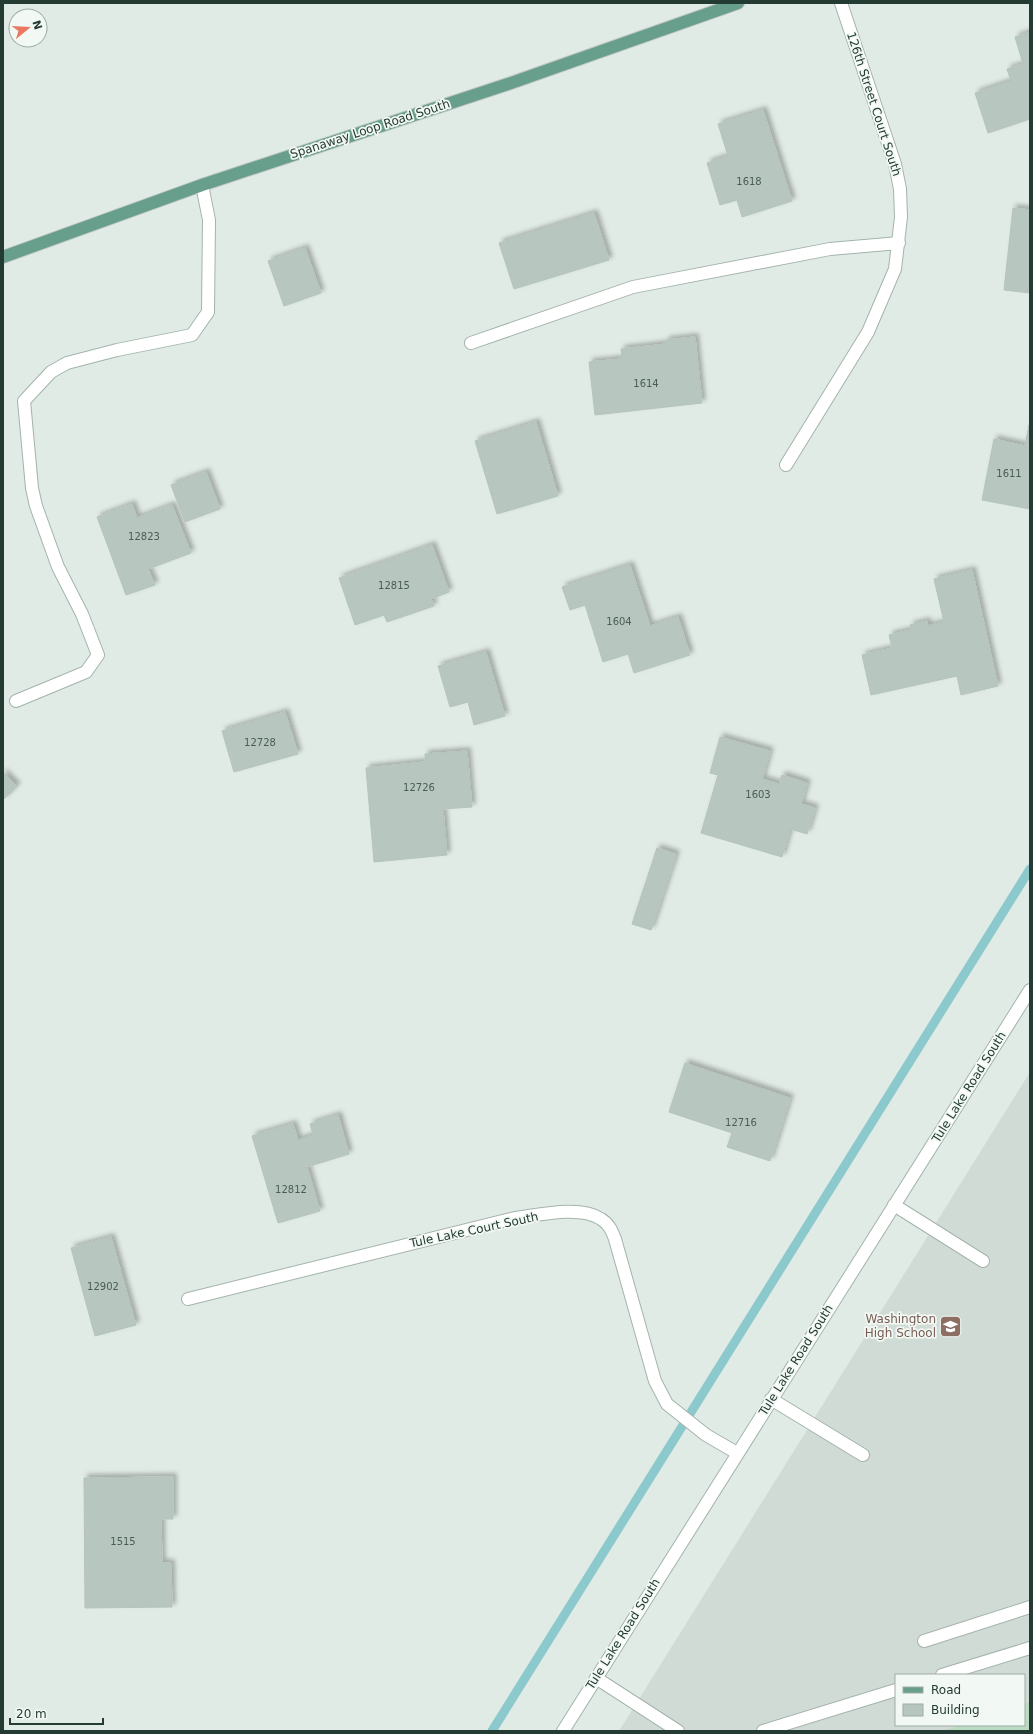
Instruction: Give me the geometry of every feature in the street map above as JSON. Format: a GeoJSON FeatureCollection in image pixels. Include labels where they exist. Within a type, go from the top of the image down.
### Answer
{"type":"FeatureCollection","features":[{"type":"Feature","properties":{"kind":"main road","name":"Spanaway Loop Road South"},"geometry":{"type":"LineString","coordinates":[[3,257],[202,185],[508,84],[716,7],[738,3]]}},
{"type":"Feature","properties":{"kind":"street","name":"126th Street Court South"},"geometry":{"type":"LineString","coordinates":[[786,465],[868,332],[895,270],[899,243],[901,217],[900,189],[895,164],[841,3]]}},
{"type":"Feature","properties":{"kind":"street"},"geometry":{"type":"LineString","coordinates":[[16,701],[86,672],[98,656],[82,614],[58,567],[36,506],[32,488],[24,401],[51,372],[67,363],[117,350],[192,336],[208,312],[209,220],[202,185]]}},
{"type":"Feature","properties":{"kind":"street"},"geometry":{"type":"LineString","coordinates":[[471,343],[633,287],[830,249],[899,243]]}},
{"type":"Feature","properties":{"kind":"street","name":"Tule Lake Road South"},"geometry":{"type":"LineString","coordinates":[[563,1731],[1030,990]]}},
{"type":"Feature","properties":{"kind":"street"},"geometry":{"type":"LineString","coordinates":[[894,1206],[983,1261]]}},
{"type":"Feature","properties":{"kind":"street","name":"Tule Lake Court South"},"geometry":{"type":"LineString","coordinates":[[188,1299],[515,1218],[569,1212],[588,1213],[601,1219],[609,1227],[615,1239],[655,1381],[667,1404],[706,1435],[737,1453]]}},
{"type":"Feature","properties":{"kind":"street"},"geometry":{"type":"LineString","coordinates":[[771,1399],[864,1455]]}},
{"type":"Feature","properties":{"kind":"street"},"geometry":{"type":"LineString","coordinates":[[924,1642],[1030,1607]]}},
{"type":"Feature","properties":{"kind":"street"},"geometry":{"type":"LineString","coordinates":[[945,1674],[1030,1648]]}},
{"type":"Feature","properties":{"kind":"street"},"geometry":{"type":"LineString","coordinates":[[596,1678],[678,1731]]}},
{"type":"Feature","properties":{"kind":"street"},"geometry":{"type":"LineString","coordinates":[[763,1731],[895,1690]]}},
{"type":"Feature","properties":{"kind":"shaded area","name":"Washington High School"},"geometry":{"type":"Polygon","coordinates":[[[1030,1072],[1030,1731],[619,1731],[1030,1072]]]}},
{"type":"Feature","properties":{"kind":"green space"},"geometry":{"type":"Polygon","coordinates":[[[1030,1702],[1030,1731],[942,1731],[958,1726],[1025,1726],[1025,1704],[1030,1702]]]}},
{"type":"Feature","properties":{"kind":"building"},"geometry":{"type":"Polygon","coordinates":[[[1030,32],[1030,119],[988,133],[975,93],[1011,81],[1007,69],[1023,64],[1015,37],[1030,32]]]}},
{"type":"Feature","properties":{"kind":"building"},"geometry":{"type":"Polygon","coordinates":[[[763,110],[792,201],[742,217],[737,200],[720,205],[707,163],[728,156],[718,124],[763,110]]]}},
{"type":"Feature","properties":{"kind":"building"},"geometry":{"type":"Polygon","coordinates":[[[1013,208],[1030,210],[1030,293],[1004,290],[1013,208]]]}},
{"type":"Feature","properties":{"kind":"building"},"geometry":{"type":"Polygon","coordinates":[[[594,213],[609,260],[514,289],[499,243],[594,213]]]}},
{"type":"Feature","properties":{"kind":"building"},"geometry":{"type":"Polygon","coordinates":[[[305,248],[321,293],[284,306],[268,261],[305,248]]]}},
{"type":"Feature","properties":{"kind":"building"},"geometry":{"type":"Polygon","coordinates":[[[695,337],[702,403],[595,415],[589,362],[622,359],[621,349],[666,344],[666,340],[695,337]]]}},
{"type":"Feature","properties":{"kind":"building"},"geometry":{"type":"Polygon","coordinates":[[[536,422],[558,496],[497,514],[475,441],[536,422]]]}},
{"type":"Feature","properties":{"kind":"building"},"geometry":{"type":"Polygon","coordinates":[[[1029,425],[1030,509],[982,500],[994,439],[1025,446],[1029,425]]]}},
{"type":"Feature","properties":{"kind":"building"},"geometry":{"type":"Polygon","coordinates":[[[206,472],[220,509],[185,522],[171,485],[206,472]]]}},
{"type":"Feature","properties":{"kind":"building"},"geometry":{"type":"Polygon","coordinates":[[[132,504],[137,518],[172,505],[191,553],[148,569],[155,585],[126,595],[97,517],[132,504]]]}},
{"type":"Feature","properties":{"kind":"building"},"geometry":{"type":"Polygon","coordinates":[[[432,545],[449,592],[431,599],[434,606],[387,622],[384,615],[355,625],[339,578],[432,545]]]}},
{"type":"Feature","properties":{"kind":"building"},"geometry":{"type":"Polygon","coordinates":[[[630,565],[650,626],[678,617],[690,655],[634,673],[628,654],[603,662],[585,605],[570,610],[562,587],[630,565]]]}},
{"type":"Feature","properties":{"kind":"building"},"geometry":{"type":"Polygon","coordinates":[[[972,570],[998,686],[961,695],[957,676],[871,695],[862,655],[892,648],[889,635],[911,630],[910,625],[927,621],[928,626],[944,622],[934,579],[972,570]]]}},
{"type":"Feature","properties":{"kind":"building"},"geometry":{"type":"Polygon","coordinates":[[[486,652],[505,716],[474,725],[468,702],[450,707],[438,666],[486,652]]]}},
{"type":"Feature","properties":{"kind":"building"},"geometry":{"type":"Polygon","coordinates":[[[285,712],[298,754],[234,772],[222,731],[285,712]]]}},
{"type":"Feature","properties":{"kind":"building"},"geometry":{"type":"Polygon","coordinates":[[[720,737],[770,751],[762,779],[779,784],[782,775],[807,783],[801,804],[815,808],[807,834],[790,829],[782,857],[701,833],[718,775],[710,773],[720,737]]]}},
{"type":"Feature","properties":{"kind":"building"},"geometry":{"type":"Polygon","coordinates":[[[467,751],[472,807],[443,809],[447,855],[374,862],[366,768],[425,762],[425,754],[467,751]]]}},
{"type":"Feature","properties":{"kind":"building"},"geometry":{"type":"Polygon","coordinates":[[[3,772],[17,786],[3,800],[3,772]]]}},
{"type":"Feature","properties":{"kind":"building"},"geometry":{"type":"Polygon","coordinates":[[[657,848],[676,854],[651,930],[632,924],[657,848]]]}},
{"type":"Feature","properties":{"kind":"building"},"geometry":{"type":"Polygon","coordinates":[[[685,1063],[790,1098],[770,1161],[727,1147],[732,1133],[669,1112],[685,1063]]]}},
{"type":"Feature","properties":{"kind":"building"},"geometry":{"type":"Polygon","coordinates":[[[338,1115],[349,1154],[307,1167],[320,1211],[278,1223],[252,1136],[293,1124],[298,1140],[313,1135],[310,1124],[338,1115]]]}},
{"type":"Feature","properties":{"kind":"building"},"geometry":{"type":"Polygon","coordinates":[[[111,1237],[136,1325],[95,1336],[71,1248],[111,1237]]]}},
{"type":"Feature","properties":{"kind":"building"},"geometry":{"type":"Polygon","coordinates":[[[173,1477],[173,1519],[161,1519],[162,1563],[171,1563],[172,1607],[85,1608],[84,1478],[173,1477]]]}},
{"type":"Feature","properties":{"kind":"waterway"},"geometry":{"type":"LineString","coordinates":[[492,1731],[1030,869]]}},
{"type":"Feature","properties":{"kind":"place","name":"Washington High School"},"geometry":{"type":"Point","coordinates":[951,1326]}}]}
